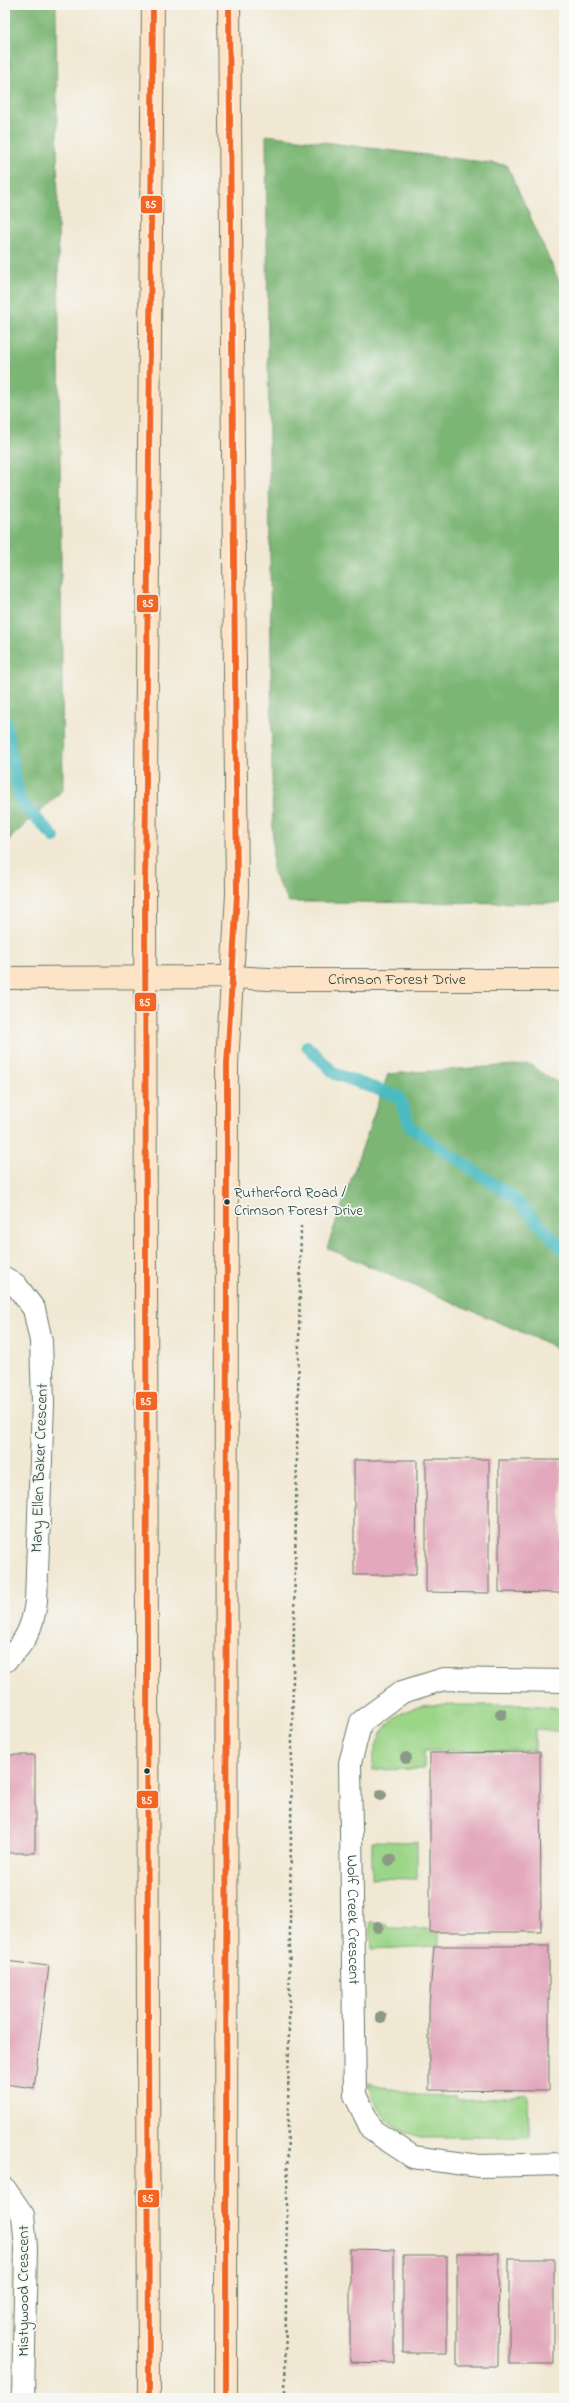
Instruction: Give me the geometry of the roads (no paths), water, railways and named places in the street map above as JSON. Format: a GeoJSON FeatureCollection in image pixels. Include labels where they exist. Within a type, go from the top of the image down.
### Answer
{"type":"FeatureCollection","features":[{"type":"Feature","properties":{"kind":"main road"},"geometry":{"type":"LineString","coordinates":[[149,2398],[145,886],[153,5]]}},
{"type":"Feature","properties":{"kind":"main road"},"geometry":{"type":"LineString","coordinates":[[226,2398],[227,1064],[237,886],[229,5]]}},
{"type":"Feature","properties":{"kind":"main road","name":"Crimson Forest Drive"},"geometry":{"type":"LineString","coordinates":[[5,978],[146,979],[231,977],[288,980],[564,980]]}},
{"type":"Feature","properties":{"kind":"street","name":"Mary Ellen Baker Crescent"},"geometry":{"type":"LineString","coordinates":[[5,1278],[16,1286],[34,1309],[39,1324],[43,1370],[36,1601],[34,1620],[26,1638],[5,1661]]}},
{"type":"Feature","properties":{"kind":"street","name":"Wolf Creek Crescent"},"geometry":{"type":"LineString","coordinates":[[564,1680],[444,1679],[402,1692],[360,1722],[350,1763],[355,2096],[372,2130],[413,2157],[478,2166],[564,2164]]}},
{"type":"Feature","properties":{"kind":"street","name":"Mistywood Crescent"},"geometry":{"type":"LineString","coordinates":[[5,2189],[23,2215],[26,2247],[23,2398]]}},
{"type":"Feature","properties":{"kind":"waterway"},"geometry":{"type":"LineString","coordinates":[[5,719],[20,801],[54,837]]}},
{"type":"Feature","properties":{"kind":"waterway"},"geometry":{"type":"LineString","coordinates":[[307,1046],[335,1074],[399,1097],[410,1127],[513,1197],[564,1250]]}},
{"type":"Feature","properties":{"kind":"place","name":"Rutherford Road / Crimson Forest Drive"},"geometry":{"type":"Point","coordinates":[227,1202]}}]}
